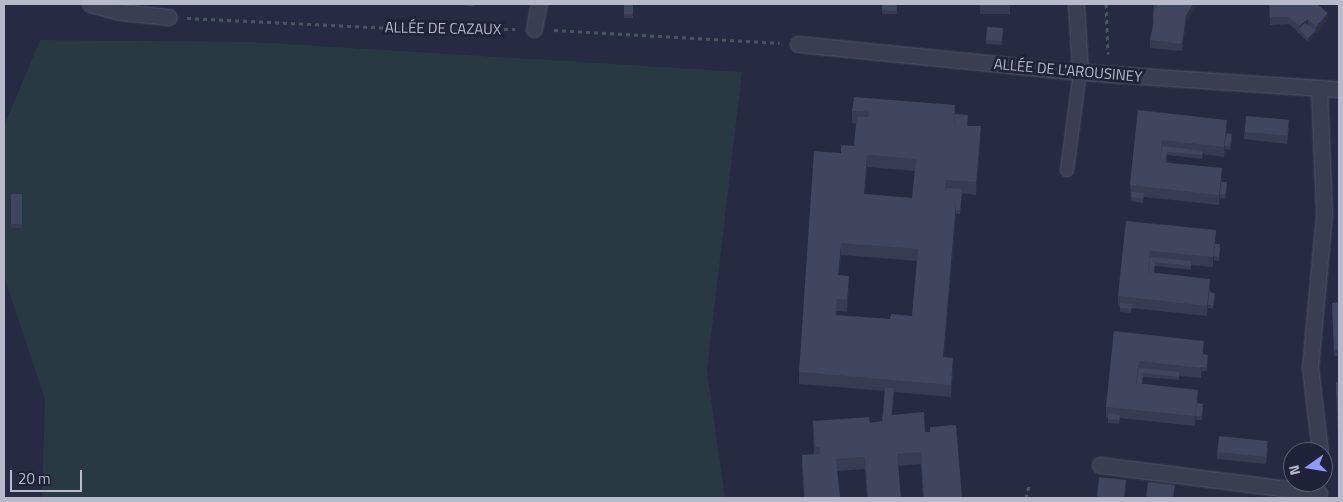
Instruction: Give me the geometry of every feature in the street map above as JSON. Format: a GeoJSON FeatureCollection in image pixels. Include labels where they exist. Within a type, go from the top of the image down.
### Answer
{"type":"FeatureCollection","features":[{"type":"Feature","properties":{"kind":"street"},"geometry":{"type":"LineString","coordinates":[[90,4],[120,12],[169,17]]}},
{"type":"Feature","properties":{"kind":"street"},"geometry":{"type":"LineString","coordinates":[[534,29],[539,4]]}},
{"type":"Feature","properties":{"kind":"street"},"geometry":{"type":"LineString","coordinates":[[1076,4],[1080,72]]}},
{"type":"Feature","properties":{"kind":"street","name":"ALLÉE DE L'AROUSINEY"},"geometry":{"type":"LineString","coordinates":[[798,44],[1104,74],[1339,89]]}},
{"type":"Feature","properties":{"kind":"street"},"geometry":{"type":"LineString","coordinates":[[1318,89],[1324,214],[1310,366],[1319,442]]}},
{"type":"Feature","properties":{"kind":"street"},"geometry":{"type":"LineString","coordinates":[[1100,465],[1283,487]]}},
{"type":"Feature","properties":{"kind":"lane"},"geometry":{"type":"LineString","coordinates":[[1067,170],[1080,72]]}},
{"type":"Feature","properties":{"kind":"path"},"geometry":{"type":"LineString","coordinates":[[1104,74],[1109,58],[1106,4]]}},
{"type":"Feature","properties":{"kind":"path","name":"ALLÉE DE CAZAUX"},"geometry":{"type":"LineString","coordinates":[[169,17],[432,30],[534,29],[798,44]]}},
{"type":"Feature","properties":{"kind":"path"},"geometry":{"type":"LineString","coordinates":[[1026,498],[1029,485]]}},
{"type":"Feature","properties":{"kind":"shaded area"},"geometry":{"type":"Polygon","coordinates":[[[40,40],[254,42],[742,72],[707,370],[725,498],[42,498],[45,399],[4,276],[4,126],[40,40]]]}},
{"type":"Feature","properties":{"kind":"building"},"geometry":{"type":"Polygon","coordinates":[[[624,4],[633,4],[633,14],[624,14],[624,4]]]}},
{"type":"Feature","properties":{"kind":"building"},"geometry":{"type":"Polygon","coordinates":[[[882,4],[897,4],[896,11],[882,10],[882,4]]]}},
{"type":"Feature","properties":{"kind":"building"},"geometry":{"type":"Polygon","coordinates":[[[1155,4],[1193,4],[1186,15],[1182,44],[1150,40],[1157,5],[1155,4]]]}},
{"type":"Feature","properties":{"kind":"building"},"geometry":{"type":"Polygon","coordinates":[[[1270,4],[1317,4],[1328,13],[1316,27],[1308,19],[1299,26],[1289,17],[1270,17],[1270,4]]]}},
{"type":"Feature","properties":{"kind":"building"},"geometry":{"type":"Polygon","coordinates":[[[1154,7],[1157,9],[1155,19],[1153,19],[1154,7]]]}},
{"type":"Feature","properties":{"kind":"building"},"geometry":{"type":"Polygon","coordinates":[[[1305,23],[1316,30],[1308,38],[1299,29],[1305,23]]]}},
{"type":"Feature","properties":{"kind":"building"},"geometry":{"type":"Polygon","coordinates":[[[987,27],[1003,28],[1002,41],[986,40],[987,27]]]}},
{"type":"Feature","properties":{"kind":"building"},"geometry":{"type":"Polygon","coordinates":[[[854,97],[955,105],[954,126],[981,126],[976,182],[946,180],[945,191],[952,191],[952,201],[956,202],[943,357],[953,358],[951,385],[799,372],[814,151],[841,153],[841,145],[854,146],[857,116],[868,117],[869,112],[852,111],[854,97]],[[867,155],[864,194],[912,198],[916,159],[867,155]],[[841,243],[838,275],[849,276],[847,300],[837,299],[835,315],[890,319],[891,314],[912,316],[918,249],[841,243]]]}},
{"type":"Feature","properties":{"kind":"building"},"geometry":{"type":"Polygon","coordinates":[[[1138,110],[1227,120],[1224,147],[1162,140],[1160,162],[1222,168],[1219,195],[1130,185],[1138,110]]]}},
{"type":"Feature","properties":{"kind":"building"},"geometry":{"type":"Polygon","coordinates":[[[955,114],[968,115],[967,127],[954,126],[955,114]]]}},
{"type":"Feature","properties":{"kind":"building"},"geometry":{"type":"Polygon","coordinates":[[[1246,116],[1289,120],[1287,136],[1245,132],[1246,116]]]}},
{"type":"Feature","properties":{"kind":"building"},"geometry":{"type":"Polygon","coordinates":[[[1227,133],[1232,134],[1229,147],[1225,146],[1227,133]]]}},
{"type":"Feature","properties":{"kind":"building"},"geometry":{"type":"Polygon","coordinates":[[[1162,146],[1203,151],[1202,155],[1167,152],[1165,162],[1160,162],[1162,146]]]}},
{"type":"Feature","properties":{"kind":"building"},"geometry":{"type":"Polygon","coordinates":[[[1221,182],[1227,182],[1225,195],[1220,194],[1221,182]]]}},
{"type":"Feature","properties":{"kind":"building"},"geometry":{"type":"Polygon","coordinates":[[[946,188],[962,189],[960,210],[956,210],[956,202],[952,201],[952,191],[946,191],[946,188]]]}},
{"type":"Feature","properties":{"kind":"building"},"geometry":{"type":"Polygon","coordinates":[[[1132,192],[1144,193],[1143,199],[1131,197],[1132,192]]]}},
{"type":"Feature","properties":{"kind":"building"},"geometry":{"type":"Polygon","coordinates":[[[11,194],[22,194],[22,224],[11,224],[11,194]]]}},
{"type":"Feature","properties":{"kind":"building"},"geometry":{"type":"Polygon","coordinates":[[[1126,221],[1216,230],[1213,257],[1150,251],[1148,272],[1210,279],[1207,306],[1118,296],[1126,221]]]}},
{"type":"Feature","properties":{"kind":"building"},"geometry":{"type":"Polygon","coordinates":[[[1215,244],[1220,244],[1219,257],[1213,256],[1215,244]]]}},
{"type":"Feature","properties":{"kind":"building"},"geometry":{"type":"Polygon","coordinates":[[[1150,257],[1191,261],[1191,266],[1155,262],[1153,273],[1149,272],[1150,257]]]}},
{"type":"Feature","properties":{"kind":"building"},"geometry":{"type":"Polygon","coordinates":[[[1209,292],[1215,293],[1213,306],[1208,305],[1209,292]]]}},
{"type":"Feature","properties":{"kind":"building"},"geometry":{"type":"Polygon","coordinates":[[[1339,302],[1339,349],[1334,349],[1332,303],[1339,302]]]}},
{"type":"Feature","properties":{"kind":"building"},"geometry":{"type":"Polygon","coordinates":[[[1120,303],[1132,304],[1132,309],[1120,308],[1120,303]]]}},
{"type":"Feature","properties":{"kind":"building"},"geometry":{"type":"Polygon","coordinates":[[[1114,331],[1204,341],[1201,368],[1139,361],[1136,383],[1198,390],[1195,416],[1106,407],[1114,331]]]}},
{"type":"Feature","properties":{"kind":"building"},"geometry":{"type":"Polygon","coordinates":[[[1203,354],[1208,355],[1205,368],[1201,367],[1203,354]]]}},
{"type":"Feature","properties":{"kind":"building"},"geometry":{"type":"Polygon","coordinates":[[[1139,368],[1179,372],[1179,377],[1143,373],[1142,384],[1137,383],[1139,368]]]}},
{"type":"Feature","properties":{"kind":"building"},"geometry":{"type":"Polygon","coordinates":[[[1336,382],[1339,382],[1339,428],[1338,428],[1336,382]]]}},
{"type":"Feature","properties":{"kind":"building"},"geometry":{"type":"Polygon","coordinates":[[[885,388],[894,388],[891,415],[883,416],[885,388]]]}},
{"type":"Feature","properties":{"kind":"building"},"geometry":{"type":"Polygon","coordinates":[[[1197,403],[1203,404],[1201,417],[1195,416],[1197,403]]]}},
{"type":"Feature","properties":{"kind":"building"},"geometry":{"type":"Polygon","coordinates":[[[924,412],[925,432],[930,432],[930,427],[956,425],[962,498],[924,498],[921,452],[897,454],[901,498],[868,498],[865,457],[836,459],[840,498],[805,498],[802,455],[820,454],[820,447],[815,448],[813,421],[869,417],[870,423],[883,421],[882,416],[924,412]]]}},
{"type":"Feature","properties":{"kind":"building"},"geometry":{"type":"Polygon","coordinates":[[[1108,413],[1120,415],[1119,420],[1108,419],[1108,413]]]}},
{"type":"Feature","properties":{"kind":"building"},"geometry":{"type":"Polygon","coordinates":[[[1219,436],[1268,441],[1266,457],[1217,452],[1219,436]]]}},
{"type":"Feature","properties":{"kind":"building"},"geometry":{"type":"Polygon","coordinates":[[[1099,477],[1126,480],[1124,498],[1097,498],[1099,477]]]}},
{"type":"Feature","properties":{"kind":"building"},"geometry":{"type":"Polygon","coordinates":[[[1148,482],[1175,485],[1173,498],[1146,498],[1148,482]]]}}]}
